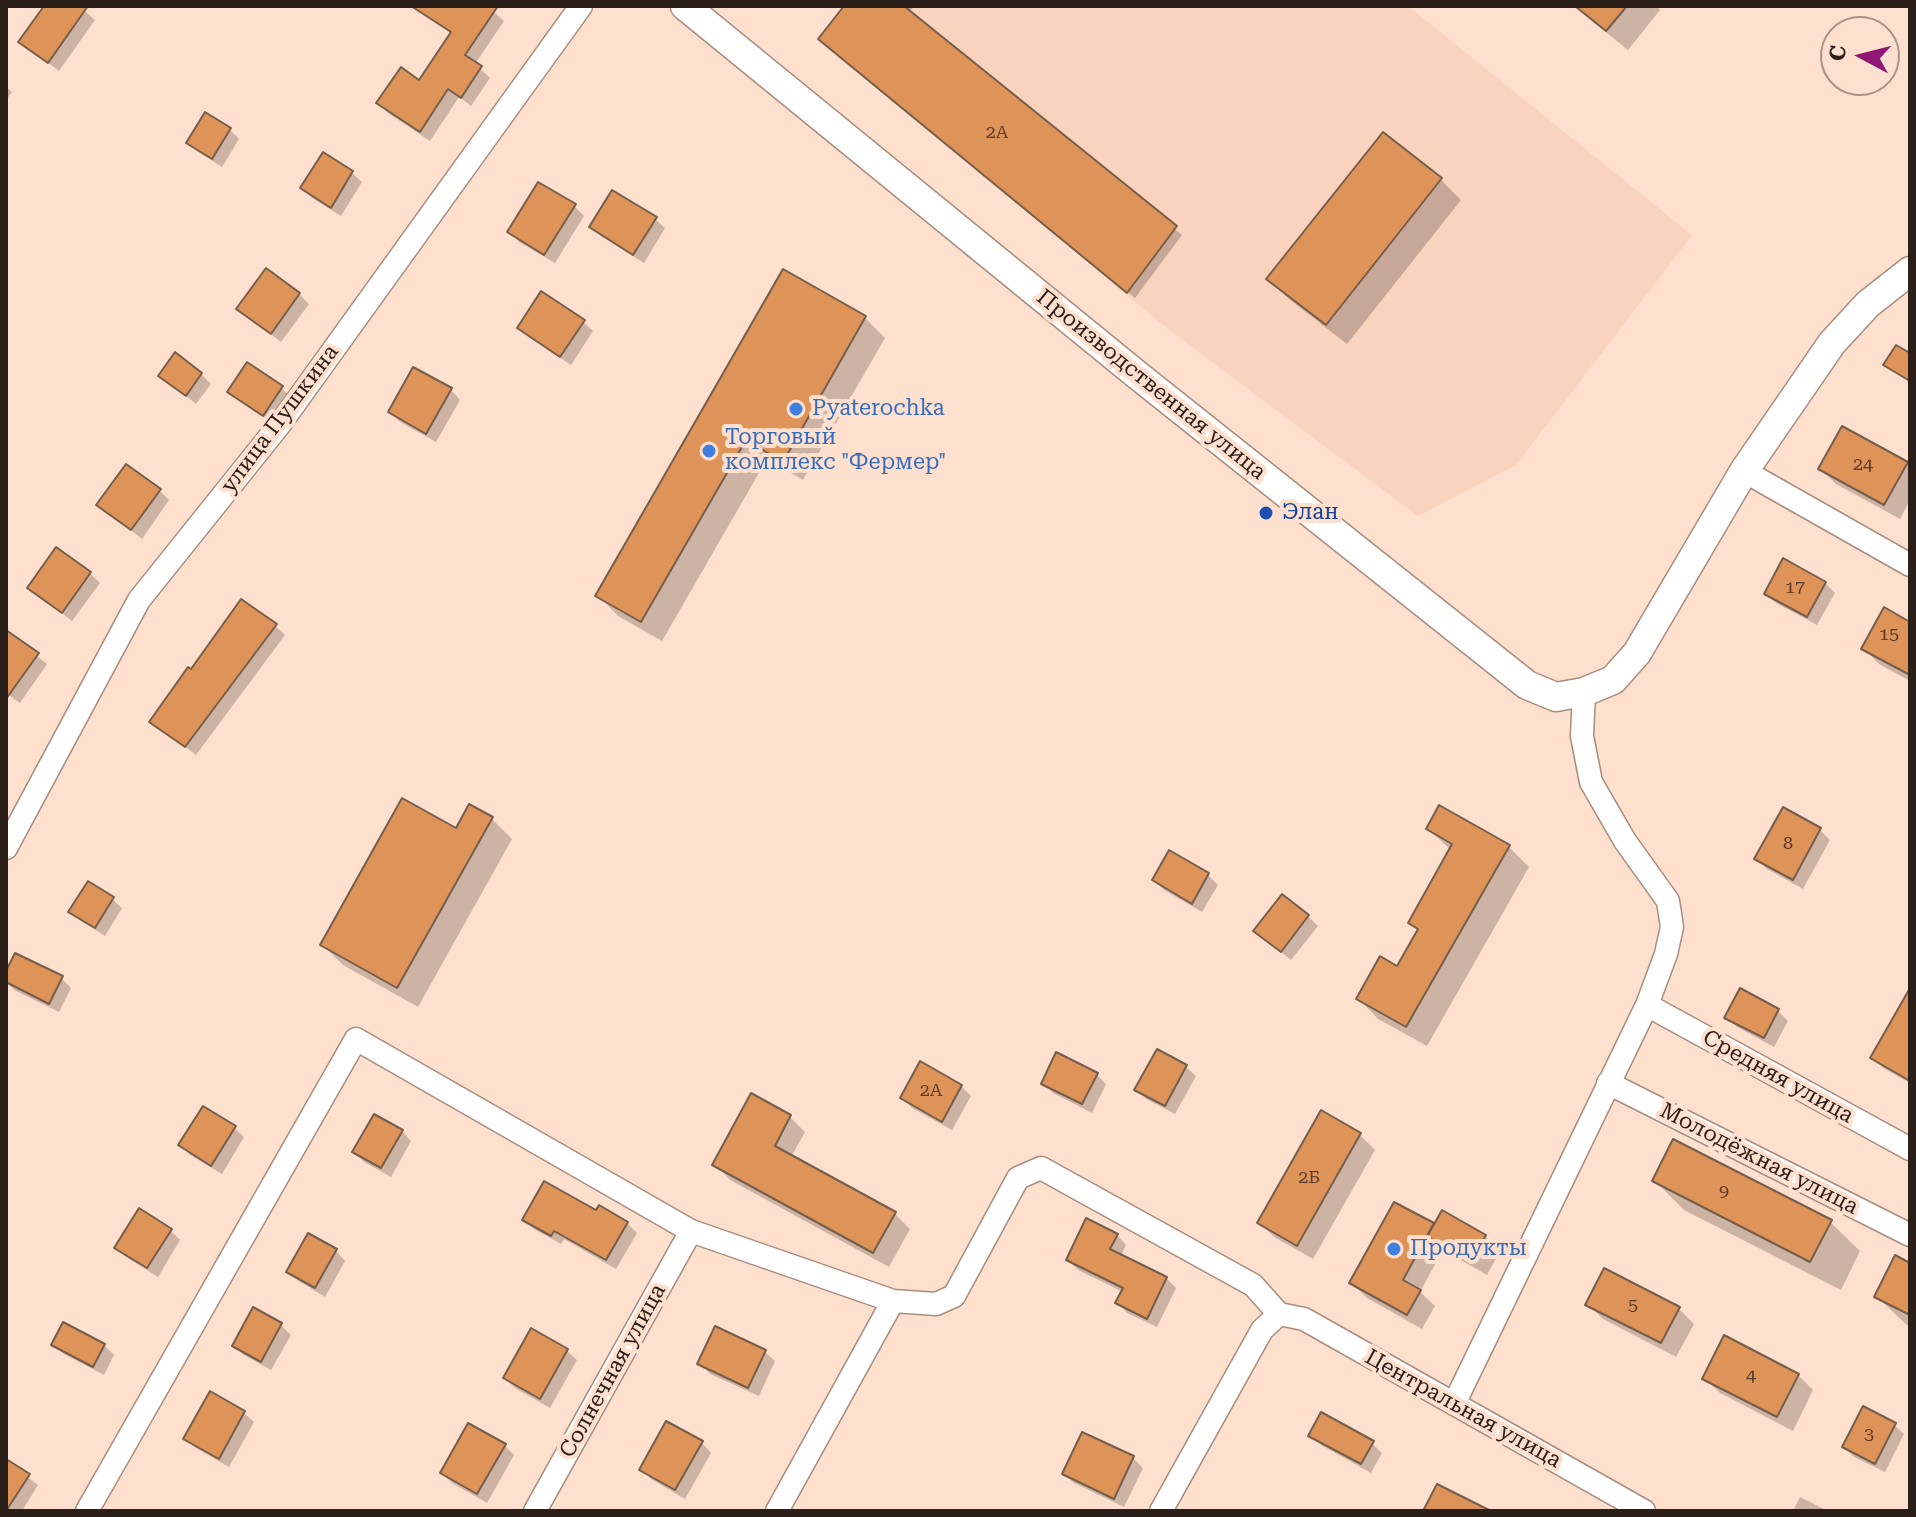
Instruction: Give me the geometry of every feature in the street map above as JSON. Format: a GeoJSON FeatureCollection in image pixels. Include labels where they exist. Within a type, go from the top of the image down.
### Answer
{"type":"FeatureCollection","features":[{"type":"Feature","properties":{"kind":"street","name":"улица Пушкина"},"geometry":{"type":"LineString","coordinates":[[6,848],[139,600],[280,424],[581,6]]}},
{"type":"Feature","properties":{"kind":"street","name":"Производственная улица"},"geometry":{"type":"LineString","coordinates":[[685,6],[1124,364],[1527,685],[1556,697],[1584,692],[1613,680],[1637,653],[1744,471],[1832,343],[1868,304],[1910,271]]}},
{"type":"Feature","properties":{"kind":"street"},"geometry":{"type":"LineString","coordinates":[[1744,471],[1910,565]]}},
{"type":"Feature","properties":{"kind":"street"},"geometry":{"type":"LineString","coordinates":[[1454,1404],[1647,1005],[1666,954],[1672,927],[1668,901],[1625,841],[1591,782],[1582,736],[1584,692]]}},
{"type":"Feature","properties":{"kind":"street","name":"Средняя улица"},"geometry":{"type":"LineString","coordinates":[[1647,1005],[1910,1149]]}},
{"type":"Feature","properties":{"kind":"street"},"geometry":{"type":"LineString","coordinates":[[87,1511],[356,1039],[691,1231],[893,1301],[936,1304],[954,1296],[1018,1178],[1041,1168],[1253,1285],[1279,1314],[1262,1330],[1161,1511]]}},
{"type":"Feature","properties":{"kind":"street","name":"Молодёжная улица"},"geometry":{"type":"LineString","coordinates":[[1608,1083],[1910,1235]]}},
{"type":"Feature","properties":{"kind":"street","name":"Солнечная улица"},"geometry":{"type":"LineString","coordinates":[[535,1511],[691,1231]]}},
{"type":"Feature","properties":{"kind":"street"},"geometry":{"type":"LineString","coordinates":[[777,1511],[893,1301]]}},
{"type":"Feature","properties":{"kind":"street","name":"Центральная улица"},"geometry":{"type":"LineString","coordinates":[[1279,1314],[1304,1319],[1644,1511]]}},
{"type":"Feature","properties":{"kind":"shaded area"},"geometry":{"type":"Polygon","coordinates":[[[845,6],[1408,6],[1692,235],[1516,465],[1418,516],[1168,329],[818,39],[845,6]]]}},
{"type":"Feature","properties":{"kind":"building"},"geometry":{"type":"Polygon","coordinates":[[[44,6],[88,6],[48,63],[18,42],[44,6]]]}},
{"type":"Feature","properties":{"kind":"building"},"geometry":{"type":"Polygon","coordinates":[[[411,6],[498,6],[465,55],[482,66],[461,98],[448,89],[420,132],[376,103],[401,67],[419,80],[451,32],[411,6]]]}},
{"type":"Feature","properties":{"kind":"building"},"geometry":{"type":"Polygon","coordinates":[[[844,6],[904,6],[1177,226],[1127,293],[818,39],[844,6]]]}},
{"type":"Feature","properties":{"kind":"building"},"geometry":{"type":"Polygon","coordinates":[[[1575,6],[1627,6],[1606,31],[1575,6]]]}},
{"type":"Feature","properties":{"kind":"building"},"geometry":{"type":"Polygon","coordinates":[[[205,112],[231,128],[212,159],[186,143],[205,112]]]}},
{"type":"Feature","properties":{"kind":"building"},"geometry":{"type":"Polygon","coordinates":[[[1383,132],[1442,178],[1326,325],[1266,279],[1383,132]]]}},
{"type":"Feature","properties":{"kind":"building"},"geometry":{"type":"Polygon","coordinates":[[[323,152],[353,171],[331,208],[300,188],[323,152]]]}},
{"type":"Feature","properties":{"kind":"building"},"geometry":{"type":"Polygon","coordinates":[[[538,182],[576,204],[544,255],[507,232],[538,182]]]}},
{"type":"Feature","properties":{"kind":"building"},"geometry":{"type":"Polygon","coordinates":[[[612,190],[657,217],[633,255],[589,227],[612,190]]]}},
{"type":"Feature","properties":{"kind":"building"},"geometry":{"type":"Polygon","coordinates":[[[266,268],[300,293],[271,334],[236,309],[266,268]]]}},
{"type":"Feature","properties":{"kind":"building","name":"Торговый комплекс \"Фермер\""},"geometry":{"type":"Polygon","coordinates":[[[783,269],[866,316],[783,462],[746,440],[641,622],[595,596],[783,269]]]}},
{"type":"Feature","properties":{"kind":"building"},"geometry":{"type":"Polygon","coordinates":[[[541,291],[585,320],[560,357],[517,328],[541,291]]]}},
{"type":"Feature","properties":{"kind":"building"},"geometry":{"type":"Polygon","coordinates":[[[1896,345],[1910,353],[1910,381],[1883,365],[1896,345]]]}},
{"type":"Feature","properties":{"kind":"building"},"geometry":{"type":"Polygon","coordinates":[[[175,352],[202,373],[186,396],[158,376],[175,352]]]}},
{"type":"Feature","properties":{"kind":"building"},"geometry":{"type":"Polygon","coordinates":[[[247,362],[283,386],[263,416],[227,392],[247,362]]]}},
{"type":"Feature","properties":{"kind":"building"},"geometry":{"type":"Polygon","coordinates":[[[413,367],[452,388],[426,434],[388,412],[413,367]]]}},
{"type":"Feature","properties":{"kind":"building"},"geometry":{"type":"Polygon","coordinates":[[[1842,426],[1908,462],[1884,505],[1818,469],[1842,426]]]}},
{"type":"Feature","properties":{"kind":"building"},"geometry":{"type":"Polygon","coordinates":[[[126,464],[161,489],[131,530],[96,505],[126,464]]]}},
{"type":"Feature","properties":{"kind":"building"},"geometry":{"type":"Polygon","coordinates":[[[56,547],[91,572],[62,613],[27,588],[56,547]]]}},
{"type":"Feature","properties":{"kind":"building"},"geometry":{"type":"Polygon","coordinates":[[[1783,558],[1826,582],[1807,617],[1764,594],[1783,558]]]}},
{"type":"Feature","properties":{"kind":"building"},"geometry":{"type":"Polygon","coordinates":[[[241,599],[277,624],[185,747],[149,722],[241,599]]]}},
{"type":"Feature","properties":{"kind":"building"},"geometry":{"type":"Polygon","coordinates":[[[1884,607],[1910,622],[1910,675],[1861,649],[1884,607]]]}},
{"type":"Feature","properties":{"kind":"building"},"geometry":{"type":"Polygon","coordinates":[[[6,630],[39,653],[6,699],[6,630]]]}},
{"type":"Feature","properties":{"kind":"building"},"geometry":{"type":"Polygon","coordinates":[[[402,798],[456,828],[469,804],[493,817],[397,988],[320,945],[402,798]]]}},
{"type":"Feature","properties":{"kind":"building"},"geometry":{"type":"Polygon","coordinates":[[[1439,805],[1510,845],[1406,1027],[1356,999],[1380,956],[1397,966],[1418,929],[1408,923],[1452,844],[1426,829],[1439,805]]]}},
{"type":"Feature","properties":{"kind":"building"},"geometry":{"type":"Polygon","coordinates":[[[1783,807],[1821,828],[1793,880],[1754,859],[1783,807]]]}},
{"type":"Feature","properties":{"kind":"building"},"geometry":{"type":"Polygon","coordinates":[[[1169,850],[1209,873],[1192,904],[1152,880],[1169,850]]]}},
{"type":"Feature","properties":{"kind":"building"},"geometry":{"type":"Polygon","coordinates":[[[88,881],[114,897],[95,928],[68,912],[88,881]]]}},
{"type":"Feature","properties":{"kind":"building"},"geometry":{"type":"Polygon","coordinates":[[[1282,894],[1309,915],[1281,952],[1253,931],[1282,894]]]}},
{"type":"Feature","properties":{"kind":"building"},"geometry":{"type":"Polygon","coordinates":[[[15,953],[63,976],[49,1004],[6,982],[6,971],[15,953]]]}},
{"type":"Feature","properties":{"kind":"building"},"geometry":{"type":"Polygon","coordinates":[[[1740,988],[1779,1009],[1764,1038],[1724,1018],[1740,988]]]}},
{"type":"Feature","properties":{"kind":"building"},"geometry":{"type":"Polygon","coordinates":[[[1910,988],[1910,1081],[1870,1058],[1910,988]]]}},
{"type":"Feature","properties":{"kind":"building"},"geometry":{"type":"Polygon","coordinates":[[[1157,1049],[1187,1065],[1165,1106],[1134,1090],[1157,1049]]]}},
{"type":"Feature","properties":{"kind":"building"},"geometry":{"type":"Polygon","coordinates":[[[1056,1052],[1098,1073],[1082,1104],[1041,1084],[1056,1052]]]}},
{"type":"Feature","properties":{"kind":"building"},"geometry":{"type":"Polygon","coordinates":[[[920,1061],[962,1085],[942,1122],[900,1098],[920,1061]]]}},
{"type":"Feature","properties":{"kind":"building"},"geometry":{"type":"Polygon","coordinates":[[[751,1093],[791,1115],[775,1146],[896,1212],[873,1253],[712,1165],[751,1093]]]}},
{"type":"Feature","properties":{"kind":"building"},"geometry":{"type":"Polygon","coordinates":[[[203,1106],[236,1126],[211,1166],[178,1145],[203,1106]]]}},
{"type":"Feature","properties":{"kind":"building"},"geometry":{"type":"Polygon","coordinates":[[[1321,1110],[1361,1133],[1297,1246],[1257,1223],[1321,1110]]]}},
{"type":"Feature","properties":{"kind":"building"},"geometry":{"type":"Polygon","coordinates":[[[374,1114],[403,1130],[381,1168],[352,1152],[374,1114]]]}},
{"type":"Feature","properties":{"kind":"building"},"geometry":{"type":"Polygon","coordinates":[[[1673,1139],[1832,1220],[1810,1262],[1652,1181],[1673,1139]]]}},
{"type":"Feature","properties":{"kind":"building"},"geometry":{"type":"Polygon","coordinates":[[[544,1181],[596,1210],[599,1205],[628,1222],[606,1260],[554,1231],[551,1236],[522,1220],[544,1181]]]}},
{"type":"Feature","properties":{"kind":"building","name":"Продукты"},"geometry":{"type":"Polygon","coordinates":[[[1394,1202],[1434,1223],[1403,1280],[1421,1290],[1407,1315],[1349,1283],[1394,1202]]]}},
{"type":"Feature","properties":{"kind":"building"},"geometry":{"type":"Polygon","coordinates":[[[139,1208],[172,1229],[147,1268],[114,1248],[139,1208]]]}},
{"type":"Feature","properties":{"kind":"building"},"geometry":{"type":"Polygon","coordinates":[[[1442,1210],[1486,1235],[1472,1261],[1427,1237],[1442,1210]]]}},
{"type":"Feature","properties":{"kind":"building"},"geometry":{"type":"Polygon","coordinates":[[[1086,1218],[1118,1234],[1110,1249],[1167,1277],[1147,1319],[1115,1303],[1123,1288],[1066,1260],[1086,1218]]]}},
{"type":"Feature","properties":{"kind":"building"},"geometry":{"type":"Polygon","coordinates":[[[308,1233],[337,1249],[315,1288],[286,1272],[308,1233]]]}},
{"type":"Feature","properties":{"kind":"building"},"geometry":{"type":"Polygon","coordinates":[[[1895,1255],[1910,1263],[1910,1315],[1874,1297],[1895,1255]]]}},
{"type":"Feature","properties":{"kind":"building"},"geometry":{"type":"Polygon","coordinates":[[[1604,1268],[1680,1307],[1661,1343],[1585,1305],[1604,1268]]]}},
{"type":"Feature","properties":{"kind":"building"},"geometry":{"type":"Polygon","coordinates":[[[253,1307],[282,1323],[261,1362],[232,1346],[253,1307]]]}},
{"type":"Feature","properties":{"kind":"building"},"geometry":{"type":"Polygon","coordinates":[[[63,1322],[105,1344],[93,1367],[51,1345],[63,1322]]]}},
{"type":"Feature","properties":{"kind":"building"},"geometry":{"type":"Polygon","coordinates":[[[715,1326],[766,1350],[748,1388],[697,1364],[715,1326]]]}},
{"type":"Feature","properties":{"kind":"building"},"geometry":{"type":"Polygon","coordinates":[[[531,1328],[568,1349],[540,1399],[503,1378],[531,1328]]]}},
{"type":"Feature","properties":{"kind":"building"},"geometry":{"type":"Polygon","coordinates":[[[1724,1335],[1799,1374],[1777,1417],[1702,1379],[1724,1335]]]}},
{"type":"Feature","properties":{"kind":"building"},"geometry":{"type":"Polygon","coordinates":[[[210,1391],[245,1411],[219,1459],[183,1439],[210,1391]]]}},
{"type":"Feature","properties":{"kind":"building"},"geometry":{"type":"Polygon","coordinates":[[[1863,1406],[1896,1423],[1875,1464],[1842,1447],[1863,1406]]]}},
{"type":"Feature","properties":{"kind":"building"},"geometry":{"type":"Polygon","coordinates":[[[1321,1412],[1374,1441],[1361,1464],[1308,1436],[1321,1412]]]}},
{"type":"Feature","properties":{"kind":"building"},"geometry":{"type":"Polygon","coordinates":[[[666,1421],[703,1441],[675,1490],[639,1470],[666,1421]]]}},
{"type":"Feature","properties":{"kind":"building"},"geometry":{"type":"Polygon","coordinates":[[[468,1423],[506,1444],[477,1494],[440,1473],[468,1423]]]}},
{"type":"Feature","properties":{"kind":"building"},"geometry":{"type":"Polygon","coordinates":[[[1082,1432],[1134,1456],[1114,1499],[1062,1474],[1082,1432]]]}},
{"type":"Feature","properties":{"kind":"building"},"geometry":{"type":"Polygon","coordinates":[[[6,1459],[30,1474],[6,1511],[6,1459]]]}},
{"type":"Feature","properties":{"kind":"building"},"geometry":{"type":"Polygon","coordinates":[[[1437,1484],[1491,1511],[1423,1511],[1437,1484]]]}},
{"type":"Feature","properties":{"kind":"place","name":"Pyaterochka"},"geometry":{"type":"Point","coordinates":[796,409]}},
{"type":"Feature","properties":{"kind":"place","name":"Торговый комплекс \"Фермер\""},"geometry":{"type":"Point","coordinates":[709,451]}},
{"type":"Feature","properties":{"kind":"place","name":"Элан"},"geometry":{"type":"Point","coordinates":[1266,513]}},
{"type":"Feature","properties":{"kind":"place","name":"Продукты"},"geometry":{"type":"Point","coordinates":[1394,1249]}}]}
